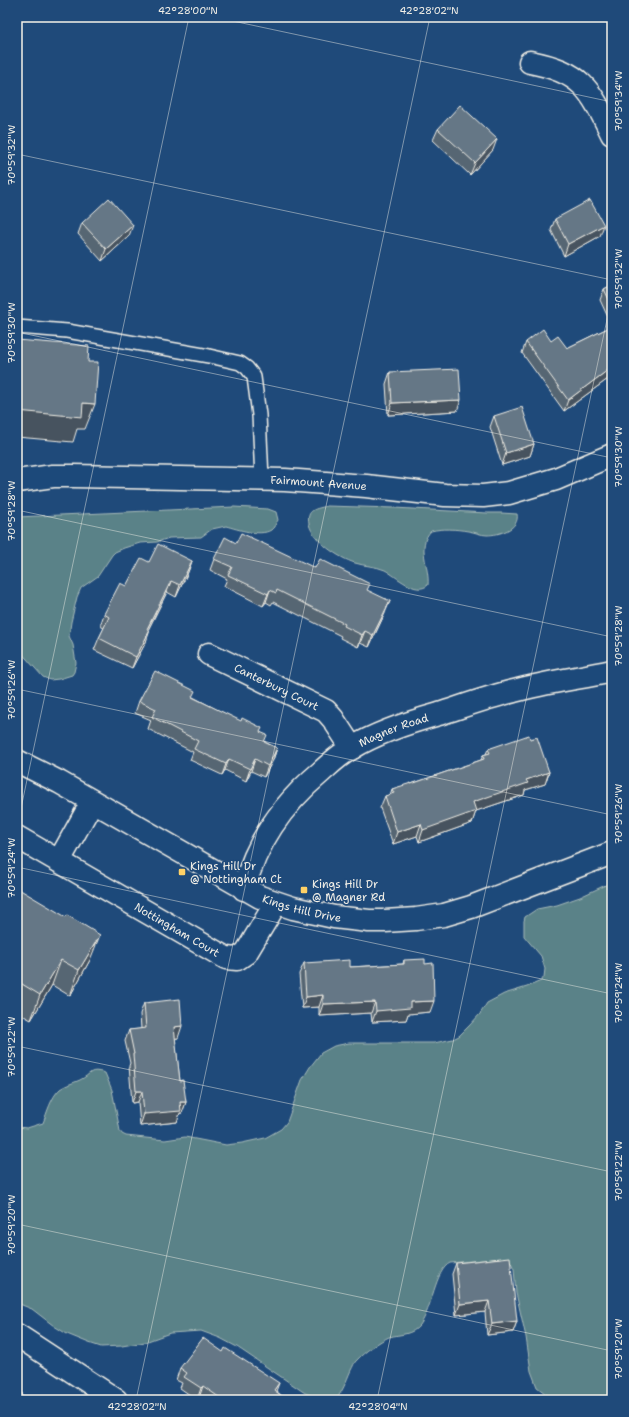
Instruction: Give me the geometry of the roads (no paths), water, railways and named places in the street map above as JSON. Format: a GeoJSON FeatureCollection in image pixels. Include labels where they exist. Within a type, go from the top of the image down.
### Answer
{"type":"FeatureCollection","features":[{"type":"Feature","properties":{"kind":"street"},"geometry":{"type":"LineString","coordinates":[[530,62],[549,65],[579,81],[597,104],[612,134]]}},
{"type":"Feature","properties":{"kind":"street","name":"Fairmount Avenue"},"geometry":{"type":"LineString","coordinates":[[17,481],[73,476],[262,479],[366,486],[445,495],[483,496],[509,493],[556,479],[612,455]]}},
{"type":"Feature","properties":{"kind":"street","name":"Canterbury Court"},"geometry":{"type":"LineString","coordinates":[[209,654],[326,711],[334,719],[352,748]]}},
{"type":"Feature","properties":{"kind":"street","name":"Magner Road"},"geometry":{"type":"LineString","coordinates":[[244,889],[251,864],[261,842],[283,810],[315,776],[352,748],[420,719],[515,690],[612,671]]}},
{"type":"Feature","properties":{"kind":"street","name":"Kings Hill Drive"},"geometry":{"type":"LineString","coordinates":[[17,761],[43,773],[244,889],[276,903],[327,916],[369,921],[430,917],[471,907],[612,853]]}},
{"type":"Feature","properties":{"kind":"street"},"geometry":{"type":"LineString","coordinates":[[59,861],[92,802]]}},
{"type":"Feature","properties":{"kind":"street","name":"Nottingham Court"},"geometry":{"type":"LineString","coordinates":[[17,837],[223,956],[232,959],[241,957],[246,953],[276,903]]}},
{"type":"Feature","properties":{"kind":"street"},"geometry":{"type":"LineString","coordinates":[[17,1335],[116,1400]]}},
{"type":"Feature","properties":{"kind":"lane"},"geometry":{"type":"LineString","coordinates":[[17,327],[67,331],[240,363],[250,371],[254,377],[256,386],[262,479]]}},
{"type":"Feature","properties":{"kind":"place","name":"Kings Hill Dr @ Nottingham Ct"},"geometry":{"type":"Point","coordinates":[182,872]}},
{"type":"Feature","properties":{"kind":"place","name":"Kings Hill Dr @ Magner Rd"},"geometry":{"type":"Point","coordinates":[304,890]}}]}
